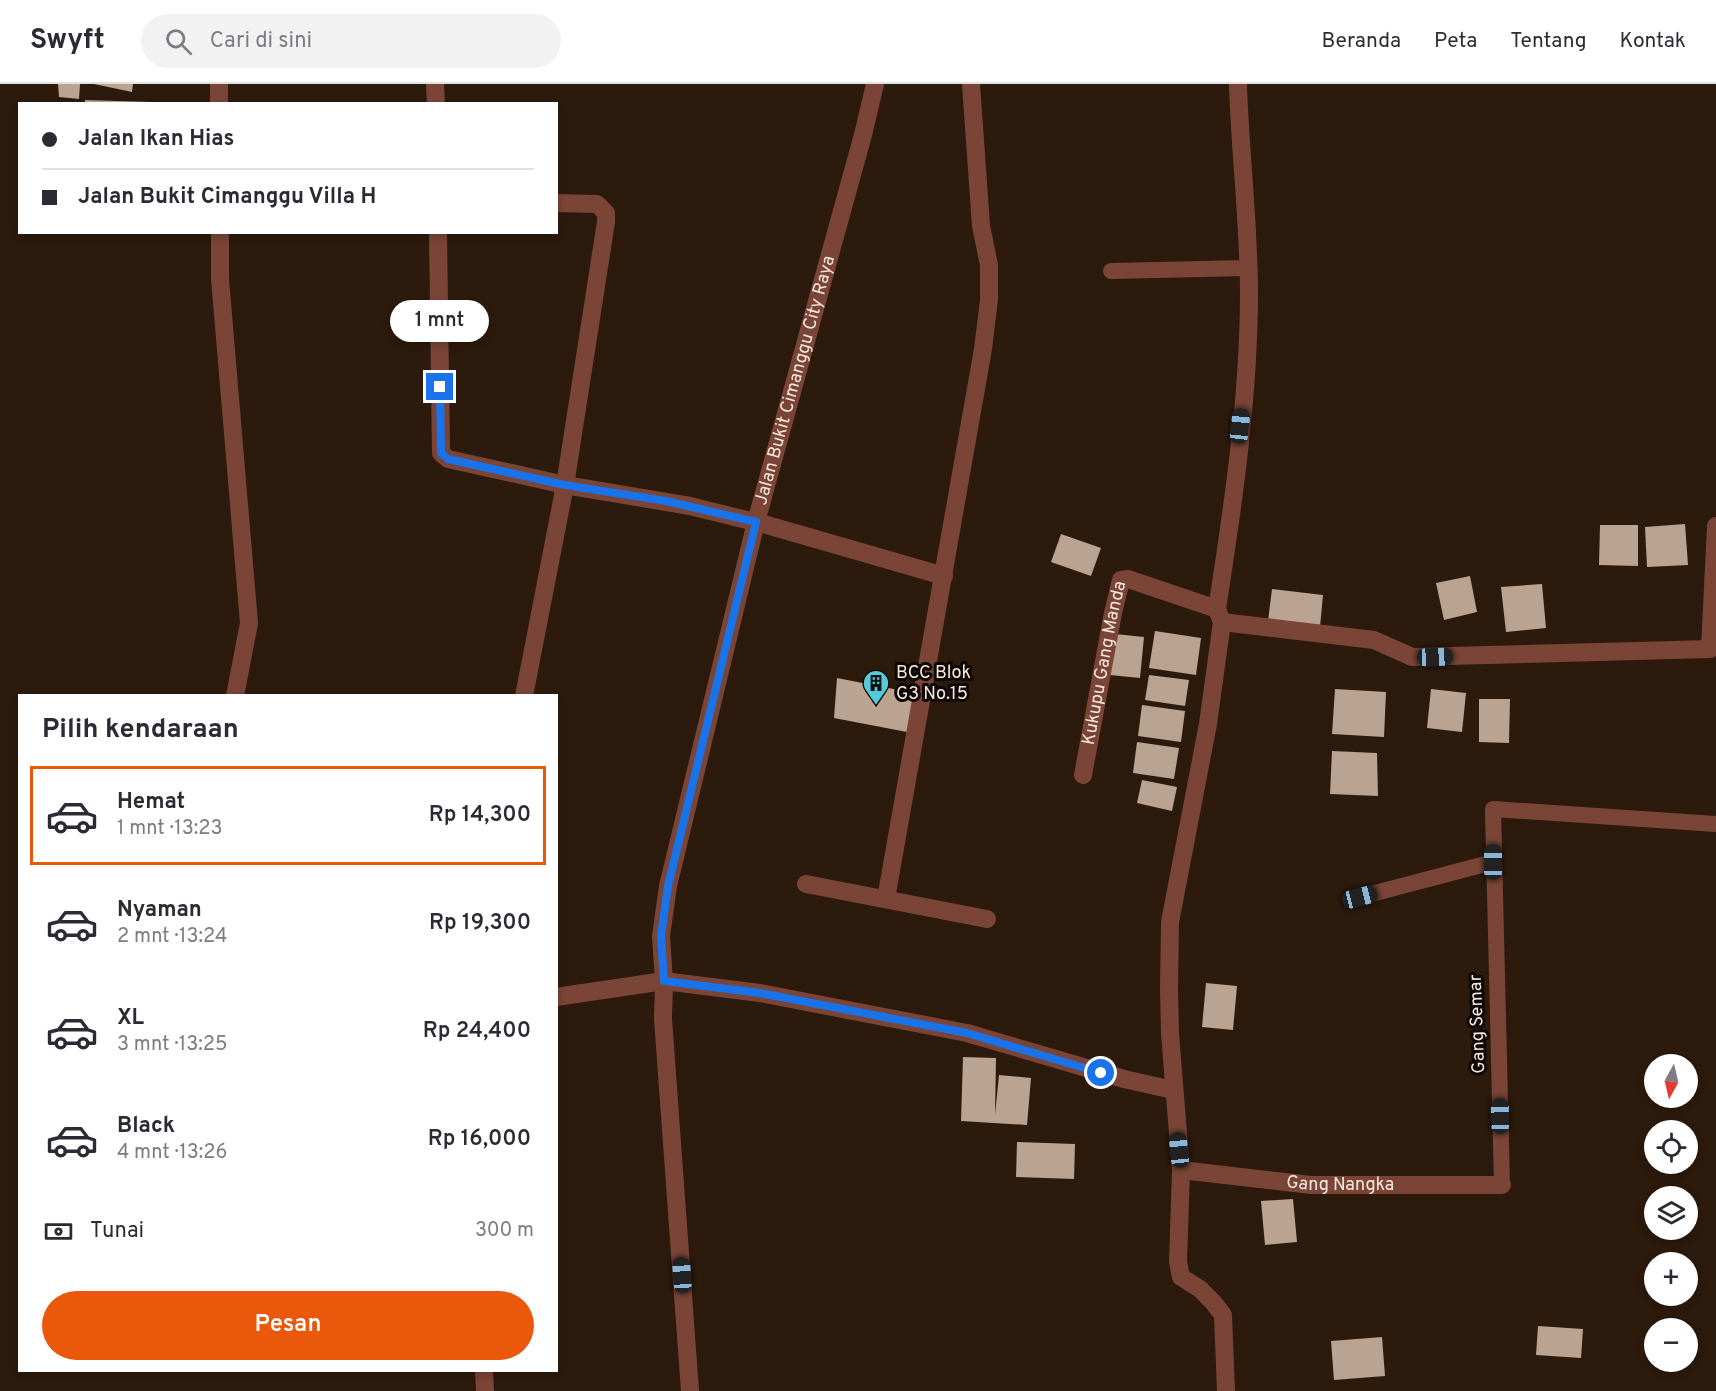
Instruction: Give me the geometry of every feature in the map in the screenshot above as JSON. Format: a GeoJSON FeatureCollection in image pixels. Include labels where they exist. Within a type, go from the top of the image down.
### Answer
{"type":"FeatureCollection","features":[{"type":"Feature","properties":{"kind":"street"},"geometry":{"type":"LineString","coordinates":[[219,84],[219,102]]}},
{"type":"Feature","properties":{"kind":"street"},"geometry":{"type":"LineString","coordinates":[[435,84],[436,102]]}},
{"type":"Feature","properties":{"kind":"street","name":"Jalan Bukit Cimanggu City Raya"},"geometry":{"type":"LineString","coordinates":[[690,1391],[663,1019],[664,981],[661,936],[668,886],[756,522],[875,84]]}},
{"type":"Feature","properties":{"kind":"street"},"geometry":{"type":"LineString","coordinates":[[886,899],[944,576],[983,349],[989,300],[989,265],[981,226],[971,84]]}},
{"type":"Feature","properties":{"kind":"street"},"geometry":{"type":"LineString","coordinates":[[1226,1391],[1223,1315],[1200,1289],[1181,1277],[1178,1262],[1181,1170],[1173,1090],[1168,990],[1170,922],[1208,724],[1247,363],[1248,268],[1238,84]]}},
{"type":"Feature","properties":{"kind":"street"},"geometry":{"type":"LineString","coordinates":[[524,694],[565,485],[606,222],[606,213],[597,204],[558,203]]}},
{"type":"Feature","properties":{"kind":"street"},"geometry":{"type":"LineString","coordinates":[[220,234],[220,279],[249,623],[235,694]]}},
{"type":"Feature","properties":{"kind":"street"},"geometry":{"type":"LineString","coordinates":[[438,234],[441,453],[448,459],[565,485],[666,501],[756,522],[944,576]]}},
{"type":"Feature","properties":{"kind":"street"},"geometry":{"type":"LineString","coordinates":[[1220,615],[1374,640],[1412,657],[1710,649],[1716,526]]}},
{"type":"Feature","properties":{"kind":"street","name":"Kukupu Gang Manda"},"geometry":{"type":"LineString","coordinates":[[1083,775],[1121,580],[1128,579],[1220,615]]}},
{"type":"Feature","properties":{"kind":"street"},"geometry":{"type":"LineString","coordinates":[[806,884],[987,919]]}},
{"type":"Feature","properties":{"kind":"street"},"geometry":{"type":"LineString","coordinates":[[558,997],[664,981],[760,993],[967,1033],[1124,1079],[1173,1090]]}},
{"type":"Feature","properties":{"kind":"street","name":"Gang Nangka"},"geometry":{"type":"LineString","coordinates":[[1181,1170],[1311,1185],[1394,1187],[1502,1185]]}},
{"type":"Feature","properties":{"kind":"street"},"geometry":{"type":"LineString","coordinates":[[484,1372],[485,1391]]}},
{"type":"Feature","properties":{"kind":"lane"},"geometry":{"type":"LineString","coordinates":[[1111,271],[1248,268]]}},
{"type":"Feature","properties":{"kind":"lane","name":"Gang Semar"},"geometry":{"type":"LineString","coordinates":[[1502,1185],[1493,809],[1716,824]]}},
{"type":"Feature","properties":{"kind":"lane"},"geometry":{"type":"LineString","coordinates":[[1360,897],[1493,862]]}},
{"type":"Feature","properties":{"kind":"building"},"geometry":{"type":"Polygon","coordinates":[[[58,84],[80,84],[79,99],[59,97],[58,84]]]}},
{"type":"Feature","properties":{"kind":"building"},"geometry":{"type":"Polygon","coordinates":[[[94,84],[133,84],[132,92],[94,84]]]}},
{"type":"Feature","properties":{"kind":"building"},"geometry":{"type":"Polygon","coordinates":[[[85,100],[152,102],[85,102],[85,100]]]}},
{"type":"Feature","properties":{"kind":"building"},"geometry":{"type":"Polygon","coordinates":[[[1685,524],[1688,565],[1647,567],[1645,527],[1685,524]]]}},
{"type":"Feature","properties":{"kind":"building"},"geometry":{"type":"Polygon","coordinates":[[[1600,525],[1638,525],[1638,566],[1599,565],[1600,525]]]}},
{"type":"Feature","properties":{"kind":"building"},"geometry":{"type":"Polygon","coordinates":[[[1061,534],[1101,548],[1091,576],[1051,562],[1061,534]]]}},
{"type":"Feature","properties":{"kind":"building"},"geometry":{"type":"Polygon","coordinates":[[[1470,576],[1477,612],[1444,620],[1436,583],[1470,576]]]}},
{"type":"Feature","properties":{"kind":"building"},"geometry":{"type":"Polygon","coordinates":[[[1542,584],[1546,628],[1506,632],[1501,587],[1542,584]]]}},
{"type":"Feature","properties":{"kind":"building"},"geometry":{"type":"Polygon","coordinates":[[[1272,589],[1323,595],[1320,627],[1268,621],[1272,589]]]}},
{"type":"Feature","properties":{"kind":"building"},"geometry":{"type":"Polygon","coordinates":[[[1155,631],[1201,638],[1196,675],[1149,668],[1155,631]]]}},
{"type":"Feature","properties":{"kind":"building"},"geometry":{"type":"Polygon","coordinates":[[[1115,634],[1144,637],[1140,678],[1110,675],[1115,634]]]}},
{"type":"Feature","properties":{"kind":"building"},"geometry":{"type":"Polygon","coordinates":[[[1149,675],[1189,680],[1185,706],[1145,700],[1149,675]]]}},
{"type":"Feature","properties":{"kind":"building","name":"BCC Blok G3 No.15"},"geometry":{"type":"Polygon","coordinates":[[[837,678],[919,694],[912,733],[834,718],[837,678]]]}},
{"type":"Feature","properties":{"kind":"building"},"geometry":{"type":"Polygon","coordinates":[[[1335,689],[1386,692],[1384,737],[1332,734],[1335,689]]]}},
{"type":"Feature","properties":{"kind":"building"},"geometry":{"type":"Polygon","coordinates":[[[1431,689],[1466,693],[1462,732],[1427,728],[1431,689]]]}},
{"type":"Feature","properties":{"kind":"building"},"geometry":{"type":"Polygon","coordinates":[[[1479,699],[1510,699],[1509,743],[1479,742],[1479,699]]]}},
{"type":"Feature","properties":{"kind":"building"},"geometry":{"type":"Polygon","coordinates":[[[1142,705],[1185,711],[1181,742],[1138,736],[1142,705]]]}},
{"type":"Feature","properties":{"kind":"building"},"geometry":{"type":"Polygon","coordinates":[[[1137,742],[1179,748],[1174,779],[1133,773],[1137,742]]]}},
{"type":"Feature","properties":{"kind":"building"},"geometry":{"type":"Polygon","coordinates":[[[1332,751],[1377,753],[1378,796],[1330,794],[1332,751]]]}},
{"type":"Feature","properties":{"kind":"building"},"geometry":{"type":"Polygon","coordinates":[[[1142,780],[1177,787],[1172,811],[1137,803],[1142,780]]]}},
{"type":"Feature","properties":{"kind":"building"},"geometry":{"type":"Polygon","coordinates":[[[1206,983],[1237,986],[1233,1030],[1202,1027],[1206,983]]]}},
{"type":"Feature","properties":{"kind":"building"},"geometry":{"type":"Polygon","coordinates":[[[963,1057],[996,1058],[995,1115],[999,1075],[1031,1078],[1027,1125],[961,1121],[963,1057]]]}},
{"type":"Feature","properties":{"kind":"building"},"geometry":{"type":"Polygon","coordinates":[[[1017,1142],[1075,1144],[1074,1179],[1016,1177],[1017,1142]]]}},
{"type":"Feature","properties":{"kind":"building"},"geometry":{"type":"Polygon","coordinates":[[[1293,1199],[1297,1242],[1265,1245],[1261,1201],[1293,1199]]]}},
{"type":"Feature","properties":{"kind":"building"},"geometry":{"type":"Polygon","coordinates":[[[1538,1326],[1583,1329],[1581,1358],[1536,1355],[1538,1326]]]}},
{"type":"Feature","properties":{"kind":"building"},"geometry":{"type":"Polygon","coordinates":[[[1382,1337],[1385,1376],[1334,1380],[1331,1341],[1382,1337]]]}},
{"type":"Feature","properties":{"kind":"place","name":"BCC Blok G3 No.15"},"geometry":{"type":"Point","coordinates":[876,706]}},
{"type":"Feature","properties":{"kind":"route"},"geometry":{"type":"LineString","coordinates":[[440,387],[441,453],[455,462],[565,485],[666,501],[756,522],[668,886],[661,936],[664,981],[760,993],[967,1033],[1101,1073]]}}]}
